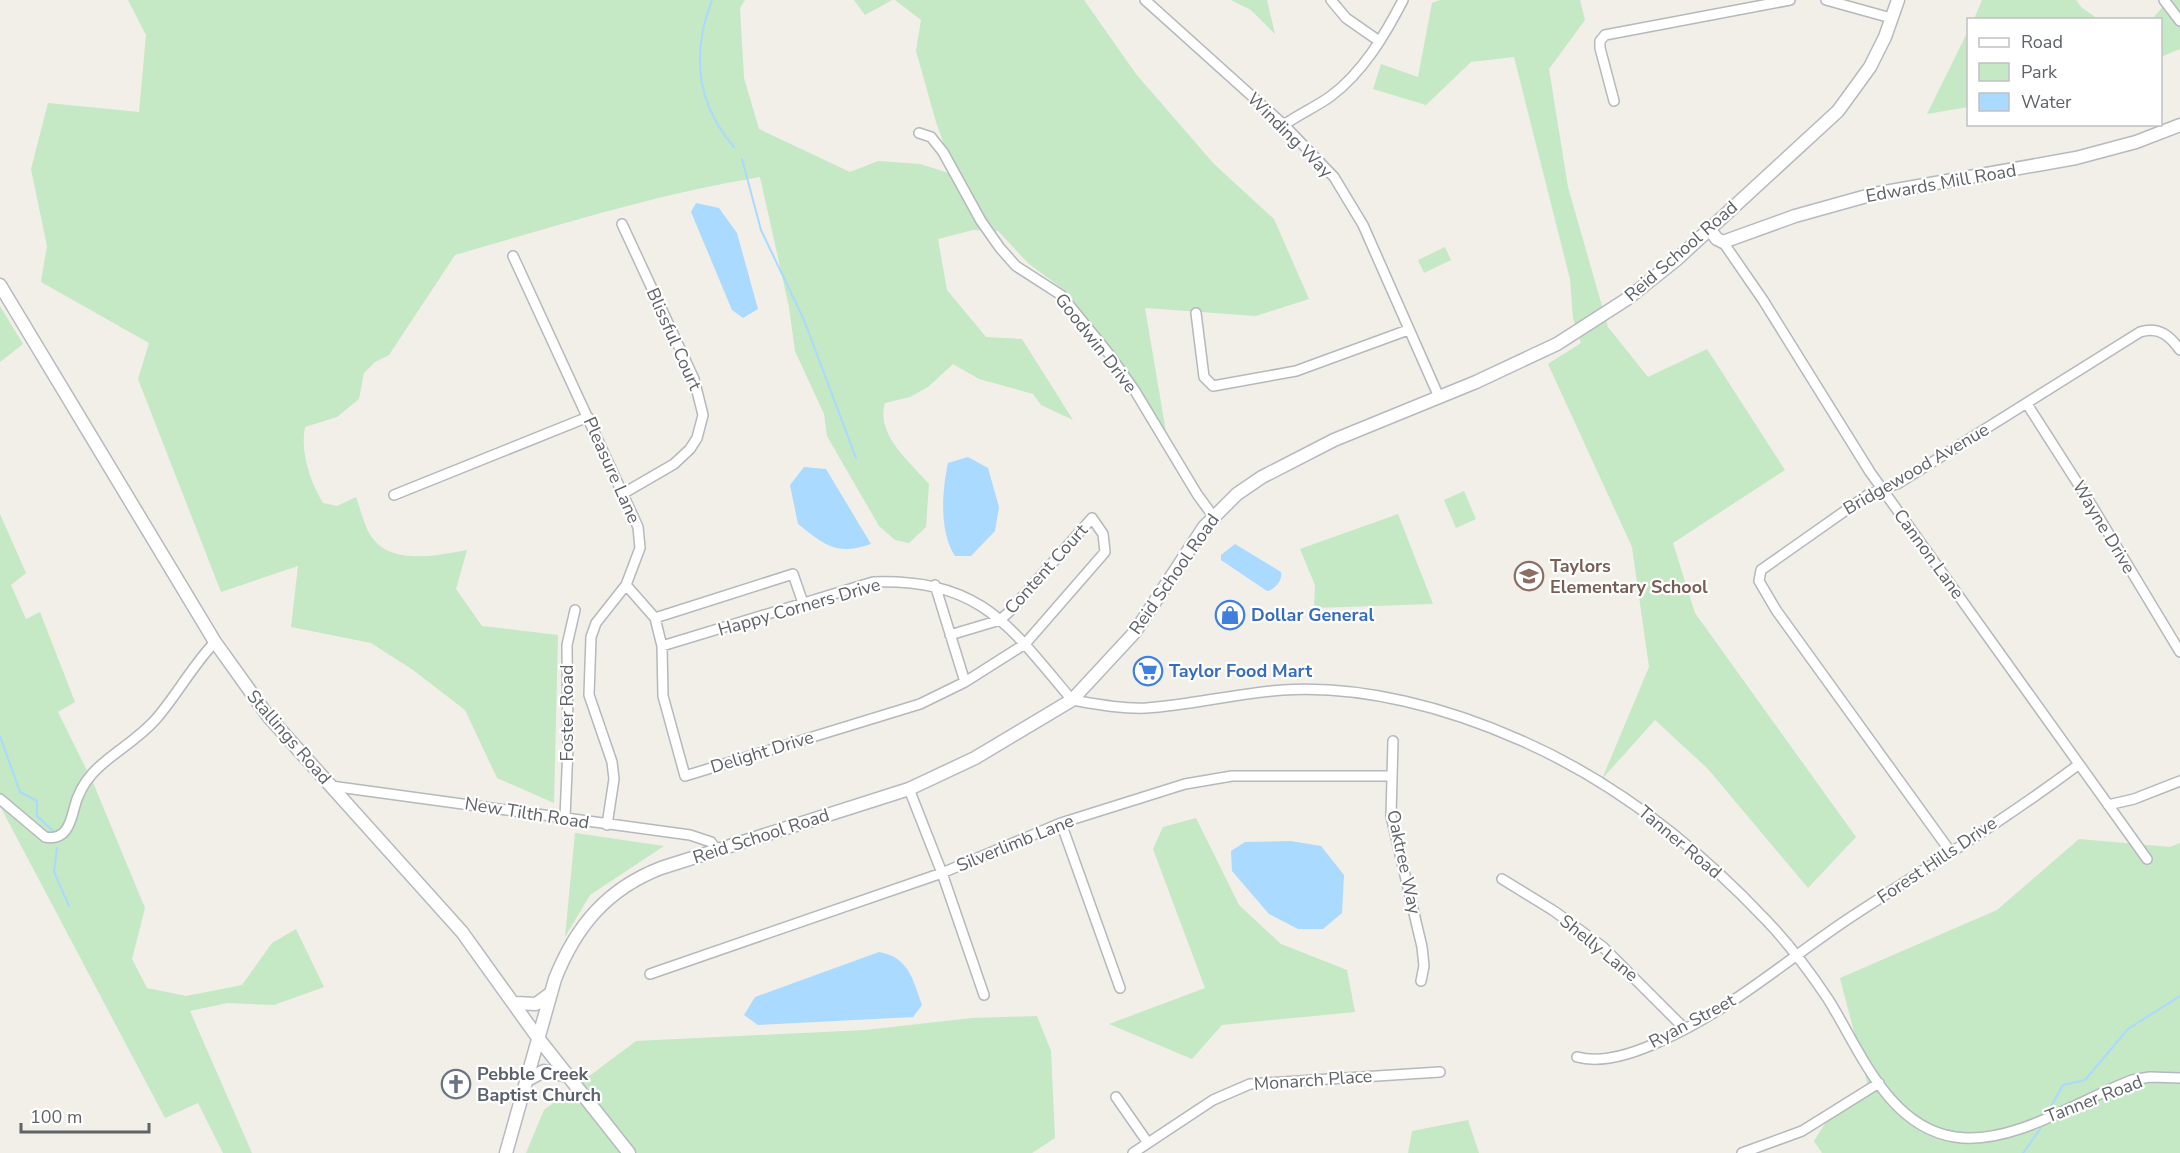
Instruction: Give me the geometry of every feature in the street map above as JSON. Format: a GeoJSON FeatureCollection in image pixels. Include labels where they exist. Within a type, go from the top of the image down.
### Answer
{"type":"FeatureCollection","features":[{"type":"Feature","properties":{"kind":"street","name":"Winding Way"},"geometry":{"type":"LineString","coordinates":[[1145,0],[1284,125],[1323,164],[1363,225],[1439,397]]}},
{"type":"Feature","properties":{"kind":"street"},"geometry":{"type":"LineString","coordinates":[[1331,0],[1346,18],[1378,41]]}},
{"type":"Feature","properties":{"kind":"street"},"geometry":{"type":"LineString","coordinates":[[1284,125],[1341,88],[1359,69],[1403,0]]}},
{"type":"Feature","properties":{"kind":"street"},"geometry":{"type":"LineString","coordinates":[[1614,101],[1600,48],[1600,40],[1605,35],[1790,0]]}},
{"type":"Feature","properties":{"kind":"street"},"geometry":{"type":"LineString","coordinates":[[1826,0],[1891,18]]}},
{"type":"Feature","properties":{"kind":"street","name":"Reid School Road"},"geometry":{"type":"LineString","coordinates":[[506,1153],[551,993],[571,942],[588,917],[610,896],[647,873],[909,789],[975,758],[1072,700],[1135,632],[1213,516],[1237,494],[1281,467],[1334,440],[1519,363],[1589,326],[1676,260],[1838,111],[1870,67],[1898,0]]}},
{"type":"Feature","properties":{"kind":"street"},"geometry":{"type":"LineString","coordinates":[[2164,0],[2180,21]]}},
{"type":"Feature","properties":{"kind":"street","name":"Edwards Mill Road"},"geometry":{"type":"LineString","coordinates":[[1723,242],[1795,216],[1874,194],[2066,160],[2136,142],[2180,125]]}},
{"type":"Feature","properties":{"kind":"street","name":"Goodwin Drive"},"geometry":{"type":"LineString","coordinates":[[919,133],[931,137],[944,152],[981,221],[1005,254],[1016,266],[1061,295],[1108,354],[1213,516]]}},
{"type":"Feature","properties":{"kind":"street","name":"Blissful Court"},"geometry":{"type":"LineString","coordinates":[[622,224],[694,379],[703,415],[697,438],[690,449],[674,464],[624,493]]}},
{"type":"Feature","properties":{"kind":"street"},"geometry":{"type":"LineString","coordinates":[[1709,229],[1717,239],[1723,242]]}},
{"type":"Feature","properties":{"kind":"street","name":"Cannon Lane"},"geometry":{"type":"LineString","coordinates":[[1723,242],[1763,300],[1883,489],[2147,859]]}},
{"type":"Feature","properties":{"kind":"street","name":"Pleasure Lane"},"geometry":{"type":"LineString","coordinates":[[513,256],[638,527],[640,548],[626,585],[596,623],[591,638],[588,665],[589,695],[593,713],[612,762],[614,779],[607,825]]}},
{"type":"Feature","properties":{"kind":"street","name":"Stallings Road"},"geometry":{"type":"LineString","coordinates":[[0,285],[215,642],[268,717],[462,932],[538,1038],[628,1153]]}},
{"type":"Feature","properties":{"kind":"street"},"geometry":{"type":"LineString","coordinates":[[1196,313],[1204,377],[1213,386],[1296,371],[1408,330]]}},
{"type":"Feature","properties":{"kind":"street","name":"Bridgewood Avenue"},"geometry":{"type":"LineString","coordinates":[[1950,851],[1776,610],[1758,578],[1765,567],[1857,501],[1899,483],[2140,332],[2153,330],[2164,333],[2180,350]]}},
{"type":"Feature","properties":{"kind":"street","name":"Wayne Drive"},"geometry":{"type":"LineString","coordinates":[[2026,404],[2089,501],[2180,652]]}},
{"type":"Feature","properties":{"kind":"street"},"geometry":{"type":"LineString","coordinates":[[394,495],[588,417]]}},
{"type":"Feature","properties":{"kind":"street","name":"Content Court"},"geometry":{"type":"LineString","coordinates":[[950,635],[1000,620],[1092,518],[1103,534],[1105,552],[1025,644]]}},
{"type":"Feature","properties":{"kind":"street"},"geometry":{"type":"LineString","coordinates":[[655,618],[793,574],[803,603]]}},
{"type":"Feature","properties":{"kind":"street","name":"Happy Corners Drive"},"geometry":{"type":"LineString","coordinates":[[662,646],[873,582],[906,581],[935,585],[964,595],[1000,620],[1025,644],[1072,700]]}},
{"type":"Feature","properties":{"kind":"street","name":"Delight Drive"},"geometry":{"type":"LineString","coordinates":[[626,585],[655,618],[662,646],[663,696],[685,776],[920,704],[965,682],[1025,644]]}},
{"type":"Feature","properties":{"kind":"street"},"geometry":{"type":"LineString","coordinates":[[935,585],[965,682]]}},
{"type":"Feature","properties":{"kind":"street","name":"Foster Road"},"geometry":{"type":"LineString","coordinates":[[565,818],[568,747],[567,645],[576,610]]}},
{"type":"Feature","properties":{"kind":"street"},"geometry":{"type":"LineString","coordinates":[[0,799],[45,837],[53,838],[63,834],[70,825],[77,794],[86,778],[153,722],[198,660],[215,642]]}},
{"type":"Feature","properties":{"kind":"street","name":"Tanner Road"},"geometry":{"type":"LineString","coordinates":[[1072,700],[1143,708],[1244,694],[1315,690],[1387,699],[1466,719],[1544,751],[1635,805],[1725,879],[1765,919],[1796,956],[1827,998],[1879,1083],[1903,1111],[1917,1122],[1944,1135],[1979,1139],[2006,1134],[2132,1080],[2150,1077],[2180,1078]]}},
{"type":"Feature","properties":{"kind":"street","name":"Oaktree Way"},"geometry":{"type":"LineString","coordinates":[[1393,741],[1391,816],[1422,947],[1424,966],[1421,981]]}},
{"type":"Feature","properties":{"kind":"street","name":"Forest Hills Drive"},"geometry":{"type":"LineString","coordinates":[[1796,956],[2078,765]]}},
{"type":"Feature","properties":{"kind":"street","name":"Silverlimb Lane"},"geometry":{"type":"LineString","coordinates":[[650,974],[942,873],[1061,823],[1185,784],[1232,776],[1391,776]]}},
{"type":"Feature","properties":{"kind":"street"},"geometry":{"type":"LineString","coordinates":[[2108,805],[2134,799],[2180,782]]}},
{"type":"Feature","properties":{"kind":"street","name":"New Tilth Road"},"geometry":{"type":"LineString","coordinates":[[331,786],[704,838],[711,842],[717,850]]}},
{"type":"Feature","properties":{"kind":"street"},"geometry":{"type":"LineString","coordinates":[[909,789],[942,873],[984,995]]}},
{"type":"Feature","properties":{"kind":"street"},"geometry":{"type":"LineString","coordinates":[[1061,823],[1120,988]]}},
{"type":"Feature","properties":{"kind":"street","name":"Shelly Lane"},"geometry":{"type":"LineString","coordinates":[[1502,879],[1554,911],[1603,946],[1685,1029]]}},
{"type":"Feature","properties":{"kind":"street","name":"Ryan Street"},"geometry":{"type":"LineString","coordinates":[[1577,1057],[1588,1060],[1611,1058],[1657,1043],[1741,996],[1796,956]]}},
{"type":"Feature","properties":{"kind":"street"},"geometry":{"type":"LineString","coordinates":[[515,1003],[536,1004],[551,993]]}},
{"type":"Feature","properties":{"kind":"street"},"geometry":{"type":"LineString","coordinates":[[527,1080],[544,1071],[568,1076]]}},
{"type":"Feature","properties":{"kind":"street","name":"Monarch Place"},"geometry":{"type":"LineString","coordinates":[[1133,1153],[1213,1100],[1250,1084],[1440,1072]]}},
{"type":"Feature","properties":{"kind":"street"},"geometry":{"type":"LineString","coordinates":[[1742,1153],[1802,1131],[1879,1083]]}},
{"type":"Feature","properties":{"kind":"street"},"geometry":{"type":"LineString","coordinates":[[1116,1097],[1148,1143]]}},
{"type":"Feature","properties":{"kind":"green space"},"geometry":{"type":"Polygon","coordinates":[[[128,0],[745,0],[740,8],[744,78],[759,129],[850,172],[878,161],[920,164],[955,175],[936,122],[916,51],[921,20],[895,0],[1084,0],[1136,74],[1214,164],[1274,219],[1309,299],[1256,316],[1145,308],[1166,432],[1064,290],[1028,263],[998,231],[973,230],[938,239],[947,290],[986,337],[1022,339],[1073,420],[1041,405],[1033,394],[979,379],[953,364],[928,387],[910,397],[885,403],[883,415],[890,437],[929,484],[926,527],[909,543],[895,540],[879,526],[827,436],[824,414],[795,351],[789,307],[760,177],[683,192],[455,255],[389,355],[375,362],[364,373],[359,399],[337,417],[305,427],[305,456],[310,476],[323,503],[337,506],[356,497],[368,531],[383,548],[393,553],[418,556],[467,550],[456,589],[482,626],[558,635],[554,803],[497,778],[465,710],[413,670],[371,643],[291,627],[298,566],[221,592],[138,379],[149,343],[41,282],[47,246],[31,169],[48,103],[139,112],[146,35],[128,0]]]}},
{"type":"Feature","properties":{"kind":"green space"},"geometry":{"type":"Polygon","coordinates":[[[854,0],[892,0],[865,15],[854,0]]]}},
{"type":"Feature","properties":{"kind":"green space"},"geometry":{"type":"Polygon","coordinates":[[[1231,0],[1267,0],[1275,34],[1251,10],[1231,0]]]}},
{"type":"Feature","properties":{"kind":"green space"},"geometry":{"type":"Polygon","coordinates":[[[1440,0],[1580,0],[1585,20],[1549,69],[1568,187],[1608,327],[1648,377],[1707,349],[1785,470],[1673,543],[1695,613],[1856,837],[1808,888],[1708,769],[1655,720],[1602,779],[1649,667],[1632,547],[1548,364],[1581,343],[1573,318],[1570,279],[1514,57],[1471,62],[1426,105],[1373,89],[1381,64],[1418,77],[1432,3],[1440,0]]]}},
{"type":"Feature","properties":{"kind":"green space"},"geometry":{"type":"Polygon","coordinates":[[[1982,0],[2076,0],[2081,7],[2097,18],[1974,18],[1982,0]]]}},
{"type":"Feature","properties":{"kind":"green space"},"geometry":{"type":"Polygon","coordinates":[[[2169,0],[2180,0],[2180,49],[2162,57],[2162,18],[2153,18],[2169,0]]]}},
{"type":"Feature","properties":{"kind":"green space"},"geometry":{"type":"Polygon","coordinates":[[[1967,33],[1967,107],[1927,114],[1967,33]]]}},
{"type":"Feature","properties":{"kind":"green space"},"geometry":{"type":"Polygon","coordinates":[[[1445,247],[1451,260],[1424,273],[1418,260],[1445,247]]]}},
{"type":"Feature","properties":{"kind":"green space"},"geometry":{"type":"Polygon","coordinates":[[[0,306],[23,344],[0,362],[0,306]]]}},
{"type":"Feature","properties":{"kind":"green space"},"geometry":{"type":"Polygon","coordinates":[[[1464,491],[1476,519],[1456,528],[1444,500],[1464,491]]]}},
{"type":"Feature","properties":{"kind":"green space"},"geometry":{"type":"Polygon","coordinates":[[[0,514],[26,573],[11,585],[26,619],[40,612],[75,702],[58,712],[94,785],[145,908],[132,959],[147,988],[186,996],[242,985],[272,943],[296,929],[324,987],[274,1005],[227,1003],[190,1011],[252,1153],[223,1153],[198,1103],[165,1118],[0,806],[0,514]]]}},
{"type":"Feature","properties":{"kind":"green space"},"geometry":{"type":"Polygon","coordinates":[[[1398,514],[1433,604],[1314,608],[1315,585],[1300,549],[1398,514]]]}},
{"type":"Feature","properties":{"kind":"green space"},"geometry":{"type":"Polygon","coordinates":[[[1196,818],[1239,905],[1281,944],[1347,970],[1355,1012],[1222,1025],[1192,1059],[1109,1024],[1205,988],[1153,849],[1163,827],[1196,818]]]}},
{"type":"Feature","properties":{"kind":"green space"},"geometry":{"type":"Polygon","coordinates":[[[575,833],[664,846],[590,895],[565,937],[575,833]]]}},
{"type":"Feature","properties":{"kind":"green space"},"geometry":{"type":"Polygon","coordinates":[[[2079,839],[2170,847],[2180,843],[2180,1153],[1822,1153],[1814,1141],[1838,1103],[1868,1086],[1840,978],[1997,910],[2079,839]]]}},
{"type":"Feature","properties":{"kind":"green space"},"geometry":{"type":"Polygon","coordinates":[[[1037,1016],[1051,1051],[1055,1138],[1032,1153],[526,1153],[544,1110],[636,1041],[865,1030],[972,1018],[1037,1016]]]}},
{"type":"Feature","properties":{"kind":"green space"},"geometry":{"type":"Polygon","coordinates":[[[1468,1120],[1479,1153],[1408,1153],[1412,1131],[1468,1120]]]}},
{"type":"Feature","properties":{"kind":"water"},"geometry":{"type":"Polygon","coordinates":[[[696,203],[719,208],[737,233],[758,309],[743,318],[732,310],[691,212],[696,203]]]}},
{"type":"Feature","properties":{"kind":"water"},"geometry":{"type":"Polygon","coordinates":[[[968,457],[988,468],[999,507],[995,531],[971,556],[955,556],[946,535],[944,523],[944,486],[948,463],[968,457]]]}},
{"type":"Feature","properties":{"kind":"water"},"geometry":{"type":"Polygon","coordinates":[[[804,467],[826,469],[871,544],[849,549],[831,546],[798,524],[790,485],[804,467]]]}},
{"type":"Feature","properties":{"kind":"water"},"geometry":{"type":"Polygon","coordinates":[[[1235,544],[1281,572],[1280,581],[1275,587],[1267,591],[1221,560],[1221,555],[1235,544]]]}},
{"type":"Feature","properties":{"kind":"water"},"geometry":{"type":"Polygon","coordinates":[[[1291,841],[1321,846],[1344,875],[1342,913],[1323,929],[1298,929],[1269,914],[1232,871],[1231,851],[1245,842],[1291,841]]]}},
{"type":"Feature","properties":{"kind":"water"},"geometry":{"type":"Polygon","coordinates":[[[879,952],[897,959],[908,971],[922,1005],[913,1017],[758,1025],[744,1015],[755,997],[879,952]]]}},
{"type":"Feature","properties":{"kind":"waterway"},"geometry":{"type":"LineString","coordinates":[[712,0],[701,40],[701,77],[712,113],[734,147]]}},
{"type":"Feature","properties":{"kind":"waterway"},"geometry":{"type":"LineString","coordinates":[[742,159],[761,230],[804,320],[856,458]]}},
{"type":"Feature","properties":{"kind":"waterway"},"geometry":{"type":"LineString","coordinates":[[0,736],[20,792],[37,801],[37,816],[54,832]]}},
{"type":"Feature","properties":{"kind":"waterway"},"geometry":{"type":"LineString","coordinates":[[57,848],[54,872],[69,906]]}},
{"type":"Feature","properties":{"kind":"waterway"},"geometry":{"type":"LineString","coordinates":[[2048,1112],[2063,1085],[2085,1080],[2128,1029],[2180,996]]}},
{"type":"Feature","properties":{"kind":"waterway"},"geometry":{"type":"LineString","coordinates":[[2023,1153],[2041,1128]]}},
{"type":"Feature","properties":{"kind":"place","name":"Taylors Elementary School"},"geometry":{"type":"Point","coordinates":[1529,576]}},
{"type":"Feature","properties":{"kind":"place","name":"Dollar General"},"geometry":{"type":"Point","coordinates":[1230,615]}},
{"type":"Feature","properties":{"kind":"place","name":"Taylor Food Mart"},"geometry":{"type":"Point","coordinates":[1148,671]}},
{"type":"Feature","properties":{"kind":"place","name":"Pebble Creek Baptist Church"},"geometry":{"type":"Point","coordinates":[456,1084]}}]}
